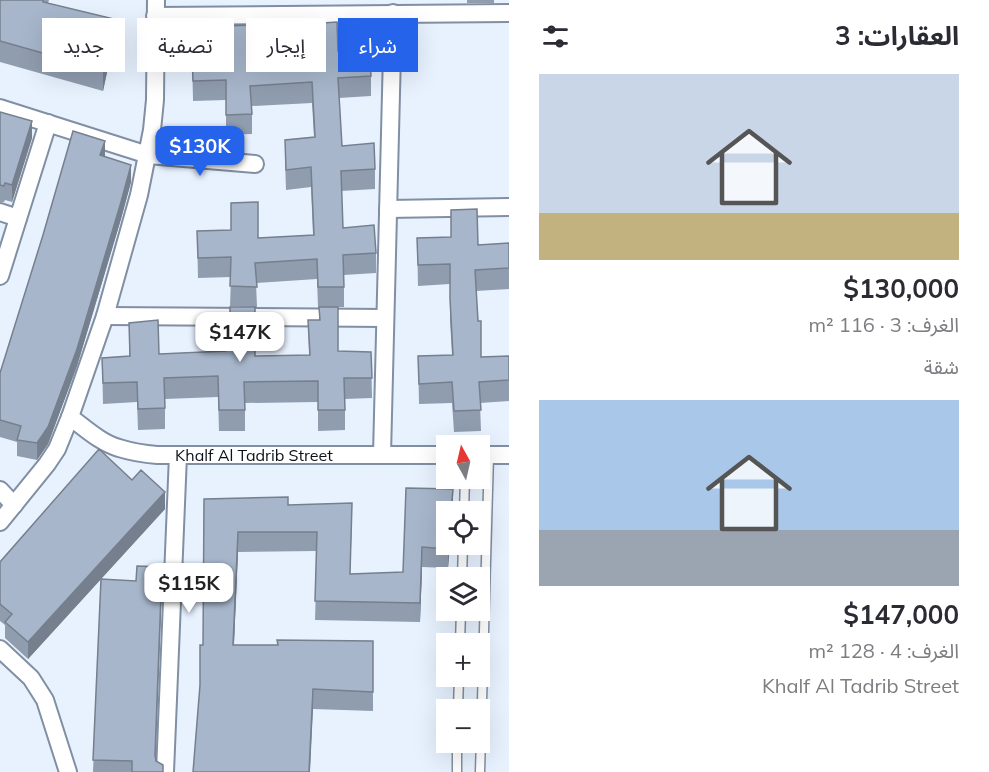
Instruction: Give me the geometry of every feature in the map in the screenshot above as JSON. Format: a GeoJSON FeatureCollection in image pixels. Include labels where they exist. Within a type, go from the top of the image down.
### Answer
{"type":"FeatureCollection","features":[{"type":"Feature","properties":{"kind":"street"},"geometry":{"type":"LineString","coordinates":[[0,522],[53,457],[70,417],[105,316],[148,154],[155,100],[156,8],[402,9],[509,13]]}},
{"type":"Feature","properties":{"kind":"street"},"geometry":{"type":"LineString","coordinates":[[382,455],[388,209],[402,9]]}},
{"type":"Feature","properties":{"kind":"street"},"geometry":{"type":"LineString","coordinates":[[0,108],[148,154],[255,164]]}},
{"type":"Feature","properties":{"kind":"street"},"geometry":{"type":"LineString","coordinates":[[0,276],[48,123]]}},
{"type":"Feature","properties":{"kind":"street"},"geometry":{"type":"LineString","coordinates":[[388,209],[509,207]]}},
{"type":"Feature","properties":{"kind":"street"},"geometry":{"type":"LineString","coordinates":[[0,212],[18,218]]}},
{"type":"Feature","properties":{"kind":"street"},"geometry":{"type":"LineString","coordinates":[[105,316],[385,318]]}},
{"type":"Feature","properties":{"kind":"street","name":"Khalf Al Tadrib Street"},"geometry":{"type":"LineString","coordinates":[[70,417],[117,448],[137,453],[157,455],[436,455]]}},
{"type":"Feature","properties":{"kind":"street"},"geometry":{"type":"LineString","coordinates":[[165,772],[178,455]]}},
{"type":"Feature","properties":{"kind":"street"},"geometry":{"type":"LineString","coordinates":[[490,455],[509,455]]}},
{"type":"Feature","properties":{"kind":"street"},"geometry":{"type":"LineString","coordinates":[[0,490],[14,505]]}},
{"type":"Feature","properties":{"kind":"street"},"geometry":{"type":"LineString","coordinates":[[0,649],[31,678],[45,700],[68,772]]}},
{"type":"Feature","properties":{"kind":"lane"},"geometry":{"type":"LineString","coordinates":[[480,772],[484,489]]}},
{"type":"Feature","properties":{"kind":"lane"},"geometry":{"type":"LineString","coordinates":[[456,772],[457,753]]}},
{"type":"Feature","properties":{"kind":"building"},"geometry":{"type":"Polygon","coordinates":[[[0,0],[43,0],[43,2],[110,18],[42,18],[42,53],[0,41],[0,0]]]}},
{"type":"Feature","properties":{"kind":"building"},"geometry":{"type":"Polygon","coordinates":[[[337,22],[338,72],[371,72],[371,76],[338,78],[342,146],[374,143],[375,169],[341,171],[343,228],[374,225],[376,253],[343,255],[344,287],[318,287],[317,259],[255,263],[257,287],[230,286],[231,257],[198,258],[197,231],[231,230],[231,203],[258,202],[258,238],[314,235],[311,167],[286,170],[285,140],[315,137],[312,82],[250,86],[252,114],[226,115],[226,80],[193,81],[193,72],[234,72],[234,26],[246,25],[246,72],[326,72],[326,23],[337,22]]]}},
{"type":"Feature","properties":{"kind":"building"},"geometry":{"type":"Polygon","coordinates":[[[0,112],[32,121],[12,185],[5,183],[4,186],[0,185],[0,112]]]}},
{"type":"Feature","properties":{"kind":"building"},"geometry":{"type":"Polygon","coordinates":[[[73,131],[105,141],[100,155],[131,165],[77,349],[48,427],[37,443],[17,440],[21,426],[0,420],[0,373],[73,131]]]}},
{"type":"Feature","properties":{"kind":"building"},"geometry":{"type":"Polygon","coordinates":[[[477,209],[478,245],[509,243],[509,268],[475,270],[478,321],[481,321],[481,357],[509,356],[509,380],[479,382],[481,410],[454,411],[452,382],[419,384],[418,356],[453,355],[450,264],[418,265],[417,238],[451,237],[451,210],[477,209]]]}},
{"type":"Feature","properties":{"kind":"building"},"geometry":{"type":"Polygon","coordinates":[[[230,307],[255,307],[255,356],[310,355],[308,320],[320,320],[319,307],[338,307],[338,351],[371,352],[372,378],[344,378],[345,410],[318,410],[318,381],[244,382],[245,410],[219,410],[218,376],[164,378],[165,408],[138,409],[137,382],[103,383],[102,358],[130,356],[129,323],[158,320],[159,354],[226,351],[226,321],[230,321],[230,307]]]}},
{"type":"Feature","properties":{"kind":"building"},"geometry":{"type":"Polygon","coordinates":[[[99,449],[132,480],[141,470],[165,492],[28,642],[5,622],[12,614],[0,604],[0,562],[99,449]]]}},
{"type":"Feature","properties":{"kind":"building"},"geometry":{"type":"Polygon","coordinates":[[[406,488],[453,489],[452,501],[436,501],[436,548],[422,547],[420,603],[315,601],[317,532],[238,532],[233,645],[278,645],[277,640],[373,641],[373,692],[313,689],[309,772],[193,772],[200,685],[200,645],[203,645],[204,499],[288,497],[288,505],[352,503],[350,574],[403,572],[406,488]]]}},
{"type":"Feature","properties":{"kind":"building"},"geometry":{"type":"Polygon","coordinates":[[[137,566],[162,567],[155,755],[156,761],[163,765],[163,772],[132,772],[132,761],[93,760],[101,579],[136,581],[137,566]]]}}]}
